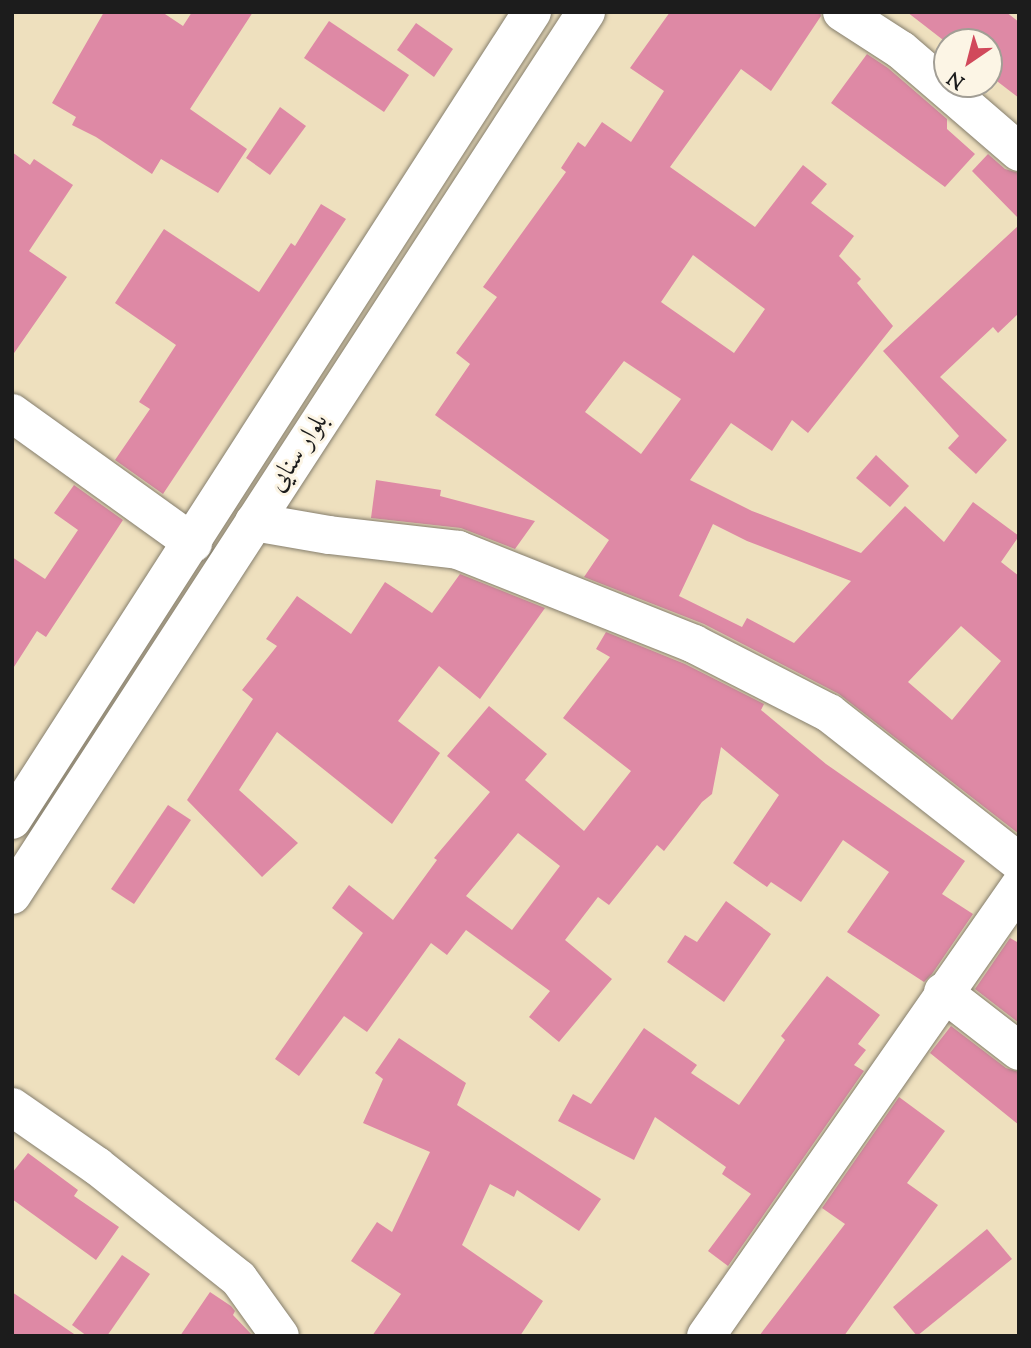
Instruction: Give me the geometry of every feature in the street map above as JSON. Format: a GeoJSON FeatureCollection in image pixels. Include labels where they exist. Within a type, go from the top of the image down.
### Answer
{"type":"FeatureCollection","features":[{"type":"Feature","properties":{"kind":"street","name":"بلوار سنایی"},"geometry":{"type":"LineString","coordinates":[[12,820],[193,544],[219,496],[532,12]]}},
{"type":"Feature","properties":{"kind":"street","name":"بلوار سنایی"},"geometry":{"type":"LineString","coordinates":[[12,895],[586,12]]}},
{"type":"Feature","properties":{"kind":"street"},"geometry":{"type":"LineString","coordinates":[[842,12],[901,50],[1019,152]]}},
{"type":"Feature","properties":{"kind":"street"},"geometry":{"type":"LineString","coordinates":[[12,413],[193,544]]}},
{"type":"Feature","properties":{"kind":"street"},"geometry":{"type":"LineString","coordinates":[[254,522],[329,535],[458,550],[694,644],[829,713],[1019,862]]}},
{"type":"Feature","properties":{"kind":"street"},"geometry":{"type":"LineString","coordinates":[[706,1336],[943,992],[1019,887]]}},
{"type":"Feature","properties":{"kind":"street"},"geometry":{"type":"LineString","coordinates":[[943,992],[1019,1051]]}},
{"type":"Feature","properties":{"kind":"street"},"geometry":{"type":"LineString","coordinates":[[12,1107],[97,1166],[239,1279],[280,1336]]}},
{"type":"Feature","properties":{"kind":"building"},"geometry":{"type":"Polygon","coordinates":[[[104,12],[162,12],[183,26],[192,12],[253,12],[190,109],[247,149],[218,193],[161,159],[152,174],[96,137],[72,125],[76,117],[52,103],[104,12]]]}},
{"type":"Feature","properties":{"kind":"building"},"geometry":{"type":"Polygon","coordinates":[[[670,12],[820,12],[821,16],[771,91],[741,69],[670,167],[755,227],[803,165],[827,184],[811,203],[854,236],[839,256],[861,279],[857,283],[893,326],[808,433],[792,420],[772,451],[731,423],[690,480],[752,511],[861,553],[905,506],[944,542],[973,502],[1019,536],[1001,562],[1019,576],[1019,834],[839,694],[704,624],[584,577],[609,540],[435,415],[470,364],[456,353],[497,297],[483,287],[566,172],[561,168],[578,142],[585,147],[602,122],[631,142],[664,91],[630,68],[670,12]],[[693,255],[661,302],[734,353],[765,309],[693,255]],[[624,361],[585,412],[641,454],[681,399],[624,361]],[[713,524],[679,596],[742,627],[747,618],[794,643],[851,581],[747,541],[713,524]],[[961,626],[908,682],[952,720],[1001,661],[961,626]]]}},
{"type":"Feature","properties":{"kind":"building"},"geometry":{"type":"Polygon","coordinates":[[[907,12],[1006,12],[1019,22],[1019,98],[1003,86],[1003,28],[933,28],[933,32],[907,12]]]}},
{"type":"Feature","properties":{"kind":"building"},"geometry":{"type":"Polygon","coordinates":[[[329,21],[409,75],[384,112],[304,58],[329,21]]]}},
{"type":"Feature","properties":{"kind":"building"},"geometry":{"type":"Polygon","coordinates":[[[416,23],[453,49],[434,77],[397,50],[416,23]]]}},
{"type":"Feature","properties":{"kind":"building"},"geometry":{"type":"Polygon","coordinates":[[[867,54],[888,68],[947,119],[947,129],[975,154],[945,187],[831,103],[867,54]]]}},
{"type":"Feature","properties":{"kind":"building"},"geometry":{"type":"Polygon","coordinates":[[[280,107],[306,126],[270,175],[246,158],[280,107]]]}},
{"type":"Feature","properties":{"kind":"building"},"geometry":{"type":"Polygon","coordinates":[[[12,152],[30,165],[34,159],[73,185],[29,251],[67,277],[12,356],[12,152]]]}},
{"type":"Feature","properties":{"kind":"building"},"geometry":{"type":"Polygon","coordinates":[[[988,154],[1005,169],[1019,173],[1019,219],[972,171],[988,154]]]}},
{"type":"Feature","properties":{"kind":"building"},"geometry":{"type":"Polygon","coordinates":[[[321,204],[346,219],[163,494],[115,460],[150,409],[139,402],[176,345],[115,303],[164,229],[259,292],[291,243],[295,246],[321,204]]]}},
{"type":"Feature","properties":{"kind":"building"},"geometry":{"type":"Polygon","coordinates":[[[1019,225],[1019,313],[998,333],[993,327],[940,377],[1007,440],[976,474],[948,448],[959,436],[883,351],[1019,225]]]}},
{"type":"Feature","properties":{"kind":"building"},"geometry":{"type":"Polygon","coordinates":[[[876,455],[909,486],[890,507],[856,478],[876,455]]]}},
{"type":"Feature","properties":{"kind":"building"},"geometry":{"type":"Polygon","coordinates":[[[376,480],[441,490],[440,496],[535,521],[515,549],[461,528],[371,518],[376,480]]]}},
{"type":"Feature","properties":{"kind":"building"},"geometry":{"type":"Polygon","coordinates":[[[74,485],[123,520],[46,637],[37,631],[12,670],[12,557],[45,579],[78,530],[54,513],[74,485]]]}},
{"type":"Feature","properties":{"kind":"building"},"geometry":{"type":"Polygon","coordinates":[[[460,574],[545,608],[480,699],[439,666],[398,721],[440,753],[392,824],[277,732],[239,790],[298,843],[262,877],[187,800],[253,699],[242,690],[277,646],[266,639],[297,596],[351,634],[385,582],[432,613],[460,574]]]}},
{"type":"Feature","properties":{"kind":"building"},"geometry":{"type":"Polygon","coordinates":[[[606,632],[685,664],[764,704],[761,710],[826,764],[965,861],[942,894],[973,914],[932,974],[924,982],[847,932],[889,872],[843,840],[801,902],[771,882],[767,887],[733,863],[779,795],[721,747],[712,794],[702,802],[664,851],[657,845],[609,905],[598,897],[565,940],[612,979],[559,1042],[529,1017],[550,991],[466,930],[447,955],[431,943],[367,1032],[344,1016],[299,1076],[275,1059],[363,933],[332,908],[349,885],[393,920],[437,860],[434,858],[490,792],[447,756],[489,706],[547,754],[525,780],[584,831],[631,771],[563,718],[610,657],[596,649],[606,632]],[[518,833],[466,896],[512,930],[560,866],[518,833]]]}},
{"type":"Feature","properties":{"kind":"building"},"geometry":{"type":"Polygon","coordinates":[[[168,805],[191,820],[134,904],[111,889],[168,805]]]}},
{"type":"Feature","properties":{"kind":"building"},"geometry":{"type":"Polygon","coordinates":[[[726,901],[771,934],[724,1002],[667,962],[685,935],[697,942],[726,901]]]}},
{"type":"Feature","properties":{"kind":"building"},"geometry":{"type":"Polygon","coordinates":[[[1010,938],[1019,943],[1019,1023],[975,989],[1010,938]]]}},
{"type":"Feature","properties":{"kind":"building"},"geometry":{"type":"Polygon","coordinates":[[[827,976],[880,1015],[858,1044],[866,1050],[854,1065],[864,1071],[728,1266],[708,1251],[751,1194],[722,1174],[726,1167],[655,1117],[634,1160],[558,1121],[573,1094],[591,1104],[644,1028],[697,1065],[691,1073],[739,1105],[785,1040],[781,1036],[827,976]]]}},
{"type":"Feature","properties":{"kind":"building"},"geometry":{"type":"Polygon","coordinates":[[[951,1026],[1006,1068],[1019,1072],[1019,1125],[930,1053],[951,1026]]]}},
{"type":"Feature","properties":{"kind":"building"},"geometry":{"type":"Polygon","coordinates":[[[399,1038],[466,1083],[457,1105],[601,1199],[579,1231],[517,1190],[514,1197],[490,1184],[462,1245],[543,1301],[520,1336],[372,1336],[401,1294],[351,1261],[377,1222],[392,1232],[430,1152],[363,1123],[383,1079],[375,1073],[399,1038]]]}},
{"type":"Feature","properties":{"kind":"building"},"geometry":{"type":"Polygon","coordinates":[[[899,1097],[945,1131],[907,1183],[938,1205],[844,1336],[759,1336],[845,1224],[822,1208],[899,1097]]]}},
{"type":"Feature","properties":{"kind":"building"},"geometry":{"type":"Polygon","coordinates":[[[28,1153],[78,1190],[74,1196],[119,1227],[96,1260],[12,1199],[12,1173],[28,1153]]]}},
{"type":"Feature","properties":{"kind":"building"},"geometry":{"type":"Polygon","coordinates":[[[987,1229],[1012,1259],[917,1336],[893,1307],[987,1229]]]}},
{"type":"Feature","properties":{"kind":"building"},"geometry":{"type":"Polygon","coordinates":[[[122,1255],[150,1274],[107,1336],[87,1336],[72,1325],[122,1255]]]}},
{"type":"Feature","properties":{"kind":"building"},"geometry":{"type":"Polygon","coordinates":[[[12,1292],[77,1336],[12,1336],[12,1292]]]}},
{"type":"Feature","properties":{"kind":"building"},"geometry":{"type":"Polygon","coordinates":[[[210,1292],[231,1306],[235,1311],[233,1315],[253,1336],[180,1336],[210,1292]]]}}]}
